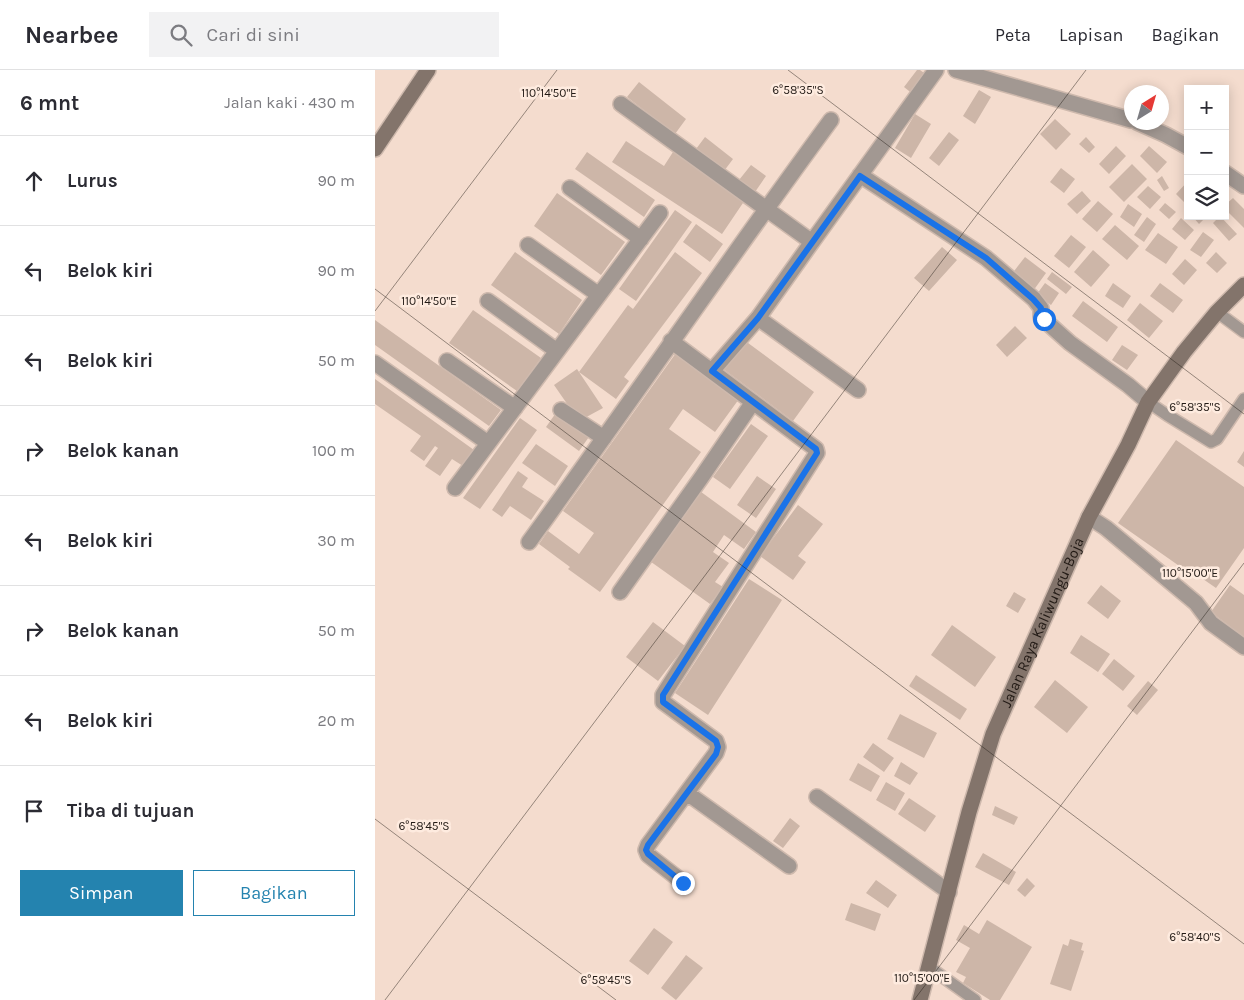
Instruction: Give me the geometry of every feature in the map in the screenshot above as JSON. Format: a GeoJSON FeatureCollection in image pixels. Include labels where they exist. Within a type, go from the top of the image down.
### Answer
{"type":"FeatureCollection","features":[{"type":"Feature","properties":{"kind":"main road"},"geometry":{"type":"LineString","coordinates":[[375,149],[429,70]]}},
{"type":"Feature","properties":{"kind":"main road","name":"Jalan Raya Kaliwungu-Boja"},"geometry":{"type":"LineString","coordinates":[[920,1000],[969,812],[993,734],[1089,517],[1128,445],[1148,402],[1184,352],[1217,312],[1244,285]]}},
{"type":"Feature","properties":{"kind":"street"},"geometry":{"type":"LineString","coordinates":[[712,371],[758,318],[936,70]]}},
{"type":"Feature","properties":{"kind":"street"},"geometry":{"type":"LineString","coordinates":[[956,70],[1124,118]]}},
{"type":"Feature","properties":{"kind":"street"},"geometry":{"type":"LineString","coordinates":[[621,104],[813,242]]}},
{"type":"Feature","properties":{"kind":"street"},"geometry":{"type":"LineString","coordinates":[[529,542],[765,209],[831,120]]}},
{"type":"Feature","properties":{"kind":"street"},"geometry":{"type":"LineString","coordinates":[[1155,130],[1184,145]]}},
{"type":"Feature","properties":{"kind":"street"},"geometry":{"type":"LineString","coordinates":[[1228,175],[1244,186]]}},
{"type":"Feature","properties":{"kind":"street"},"geometry":{"type":"LineString","coordinates":[[860,176],[986,258],[1033,299],[1041,308],[1041,317],[1070,343],[1148,402]]}},
{"type":"Feature","properties":{"kind":"street"},"geometry":{"type":"LineString","coordinates":[[570,188],[641,238]]}},
{"type":"Feature","properties":{"kind":"street"},"geometry":{"type":"LineString","coordinates":[[455,488],[660,213]]}},
{"type":"Feature","properties":{"kind":"street"},"geometry":{"type":"LineString","coordinates":[[528,245],[599,295]]}},
{"type":"Feature","properties":{"kind":"street"},"geometry":{"type":"LineString","coordinates":[[488,301],[557,351]]}},
{"type":"Feature","properties":{"kind":"street"},"geometry":{"type":"LineString","coordinates":[[758,318],[858,390]]}},
{"type":"Feature","properties":{"kind":"street"},"geometry":{"type":"LineString","coordinates":[[671,342],[816,449],[817,453],[663,695],[663,702],[716,741],[718,747],[716,754],[646,850],[648,854],[683,883]]}},
{"type":"Feature","properties":{"kind":"street"},"geometry":{"type":"LineString","coordinates":[[447,362],[515,408]]}},
{"type":"Feature","properties":{"kind":"street"},"geometry":{"type":"LineString","coordinates":[[375,363],[488,443]]}},
{"type":"Feature","properties":{"kind":"street"},"geometry":{"type":"LineString","coordinates":[[620,592],[753,402]]}},
{"type":"Feature","properties":{"kind":"street"},"geometry":{"type":"LineString","coordinates":[[561,410],[604,438]]}},
{"type":"Feature","properties":{"kind":"street"},"geometry":{"type":"LineString","coordinates":[[1089,517],[1106,528],[1196,603],[1211,623],[1244,646]]}},
{"type":"Feature","properties":{"kind":"street"},"geometry":{"type":"LineString","coordinates":[[687,793],[789,866]]}},
{"type":"Feature","properties":{"kind":"street"},"geometry":{"type":"LineString","coordinates":[[817,797],[949,892]]}},
{"type":"Feature","properties":{"kind":"lane"},"geometry":{"type":"LineString","coordinates":[[1217,312],[1244,332]]}},
{"type":"Feature","properties":{"kind":"lane"},"geometry":{"type":"LineString","coordinates":[[1148,402],[1167,416],[1211,442],[1220,436],[1244,399]]}},
{"type":"Feature","properties":{"kind":"lane"},"geometry":{"type":"LineString","coordinates":[[929,967],[975,1000]]}},
{"type":"Feature","properties":{"kind":"building"},"geometry":{"type":"Polygon","coordinates":[[[917,70],[928,76],[914,95],[904,87],[917,70]]]}},
{"type":"Feature","properties":{"kind":"building"},"geometry":{"type":"Polygon","coordinates":[[[639,82],[686,119],[675,134],[627,97],[639,82]]]}},
{"type":"Feature","properties":{"kind":"building"},"geometry":{"type":"Polygon","coordinates":[[[979,90],[991,97],[975,124],[963,116],[979,90]]]}},
{"type":"Feature","properties":{"kind":"building"},"geometry":{"type":"Polygon","coordinates":[[[915,114],[931,124],[911,158],[895,148],[915,114]]]}},
{"type":"Feature","properties":{"kind":"building"},"geometry":{"type":"Polygon","coordinates":[[[1055,119],[1071,134],[1056,150],[1040,134],[1055,119]]]}},
{"type":"Feature","properties":{"kind":"building"},"geometry":{"type":"Polygon","coordinates":[[[949,132],[959,140],[939,166],[929,158],[949,132]]]}},
{"type":"Feature","properties":{"kind":"building"},"geometry":{"type":"Polygon","coordinates":[[[705,137],[733,159],[724,171],[696,149],[705,137]]]}},
{"type":"Feature","properties":{"kind":"building"},"geometry":{"type":"Polygon","coordinates":[[[1086,137],[1095,147],[1089,153],[1079,144],[1086,137]]]}},
{"type":"Feature","properties":{"kind":"building"},"geometry":{"type":"Polygon","coordinates":[[[626,141],[664,166],[673,152],[745,200],[722,234],[612,162],[626,141]]]}},
{"type":"Feature","properties":{"kind":"building"},"geometry":{"type":"Polygon","coordinates":[[[1116,146],[1126,156],[1109,174],[1099,164],[1116,146]]]}},
{"type":"Feature","properties":{"kind":"building"},"geometry":{"type":"Polygon","coordinates":[[[1149,146],[1167,162],[1157,173],[1140,156],[1149,146]]]}},
{"type":"Feature","properties":{"kind":"building"},"geometry":{"type":"Polygon","coordinates":[[[587,152],[655,200],[644,217],[575,169],[587,152]]]}},
{"type":"Feature","properties":{"kind":"building"},"geometry":{"type":"Polygon","coordinates":[[[1132,164],[1147,179],[1124,202],[1109,187],[1132,164]]]}},
{"type":"Feature","properties":{"kind":"building"},"geometry":{"type":"Polygon","coordinates":[[[751,165],[766,176],[755,192],[739,180],[751,165]]]}},
{"type":"Feature","properties":{"kind":"building"},"geometry":{"type":"Polygon","coordinates":[[[1061,168],[1075,179],[1064,193],[1050,182],[1061,168]]]}},
{"type":"Feature","properties":{"kind":"building"},"geometry":{"type":"Polygon","coordinates":[[[1162,176],[1169,188],[1164,191],[1157,180],[1162,176]]]}},
{"type":"Feature","properties":{"kind":"building"},"geometry":{"type":"Polygon","coordinates":[[[1184,185],[1184,202],[1176,194],[1184,185]]]}},
{"type":"Feature","properties":{"kind":"building"},"geometry":{"type":"Polygon","coordinates":[[[1148,186],[1161,197],[1150,209],[1137,197],[1148,186]]]}},
{"type":"Feature","properties":{"kind":"building"},"geometry":{"type":"Polygon","coordinates":[[[1082,191],[1091,201],[1077,214],[1067,204],[1082,191]]]}},
{"type":"Feature","properties":{"kind":"building"},"geometry":{"type":"Polygon","coordinates":[[[557,193],[625,242],[601,275],[534,226],[557,193]]]}},
{"type":"Feature","properties":{"kind":"building"},"geometry":{"type":"Polygon","coordinates":[[[1233,198],[1244,209],[1244,228],[1229,213],[1229,202],[1233,198]]]}},
{"type":"Feature","properties":{"kind":"building"},"geometry":{"type":"Polygon","coordinates":[[[1098,201],[1113,214],[1097,232],[1082,219],[1098,201]]]}},
{"type":"Feature","properties":{"kind":"building"},"geometry":{"type":"Polygon","coordinates":[[[1165,203],[1176,212],[1169,219],[1159,210],[1165,203]]]}},
{"type":"Feature","properties":{"kind":"building"},"geometry":{"type":"Polygon","coordinates":[[[1128,204],[1142,214],[1134,227],[1120,217],[1128,204]]]}},
{"type":"Feature","properties":{"kind":"building"},"geometry":{"type":"Polygon","coordinates":[[[675,210],[692,222],[636,301],[619,289],[675,210]]]}},
{"type":"Feature","properties":{"kind":"building"},"geometry":{"type":"Polygon","coordinates":[[[1147,217],[1156,224],[1144,242],[1134,235],[1147,217]]]}},
{"type":"Feature","properties":{"kind":"building"},"geometry":{"type":"Polygon","coordinates":[[[1181,218],[1194,230],[1185,240],[1172,229],[1181,218]]]}},
{"type":"Feature","properties":{"kind":"building"},"geometry":{"type":"Polygon","coordinates":[[[1216,220],[1224,220],[1237,234],[1229,241],[1213,223],[1216,220]]]}},
{"type":"Feature","properties":{"kind":"building"},"geometry":{"type":"Polygon","coordinates":[[[696,224],[723,244],[710,262],[683,242],[696,224]]]}},
{"type":"Feature","properties":{"kind":"building"},"geometry":{"type":"Polygon","coordinates":[[[1115,225],[1139,246],[1127,260],[1102,239],[1115,225]]]}},
{"type":"Feature","properties":{"kind":"building"},"geometry":{"type":"Polygon","coordinates":[[[1203,232],[1214,240],[1201,257],[1190,250],[1203,232]]]}},
{"type":"Feature","properties":{"kind":"building"},"geometry":{"type":"Polygon","coordinates":[[[1158,233],[1178,247],[1166,264],[1145,250],[1158,233]]]}},
{"type":"Feature","properties":{"kind":"building"},"geometry":{"type":"Polygon","coordinates":[[[1071,235],[1086,247],[1069,268],[1054,256],[1071,235]]]}},
{"type":"Feature","properties":{"kind":"building"},"geometry":{"type":"Polygon","coordinates":[[[942,247],[957,260],[929,291],[914,278],[942,247]]]}},
{"type":"Feature","properties":{"kind":"building"},"geometry":{"type":"Polygon","coordinates":[[[1093,250],[1110,265],[1091,287],[1074,272],[1093,250]]]}},
{"type":"Feature","properties":{"kind":"building"},"geometry":{"type":"Polygon","coordinates":[[[515,252],[582,300],[559,334],[491,285],[515,252]]]}},
{"type":"Feature","properties":{"kind":"building"},"geometry":{"type":"Polygon","coordinates":[[[675,252],[702,273],[624,377],[629,381],[616,399],[579,372],[628,305],[633,309],[675,252]]]}},
{"type":"Feature","properties":{"kind":"building"},"geometry":{"type":"Polygon","coordinates":[[[1216,252],[1227,263],[1217,273],[1206,263],[1216,252]]]}},
{"type":"Feature","properties":{"kind":"building"},"geometry":{"type":"Polygon","coordinates":[[[1025,257],[1046,273],[1033,291],[1011,275],[1025,257]]]}},
{"type":"Feature","properties":{"kind":"building"},"geometry":{"type":"Polygon","coordinates":[[[1185,259],[1197,270],[1184,285],[1172,274],[1185,259]]]}},
{"type":"Feature","properties":{"kind":"building"},"geometry":{"type":"Polygon","coordinates":[[[1052,272],[1072,287],[1066,294],[1047,279],[1052,272]]]}},
{"type":"Feature","properties":{"kind":"building"},"geometry":{"type":"Polygon","coordinates":[[[1045,283],[1059,293],[1051,305],[1037,294],[1045,283]]]}},
{"type":"Feature","properties":{"kind":"building"},"geometry":{"type":"Polygon","coordinates":[[[1113,283],[1131,296],[1123,308],[1105,296],[1113,283]]]}},
{"type":"Feature","properties":{"kind":"building"},"geometry":{"type":"Polygon","coordinates":[[[1160,283],[1183,300],[1173,313],[1150,296],[1160,283]]]}},
{"type":"Feature","properties":{"kind":"building"},"geometry":{"type":"Polygon","coordinates":[[[1083,301],[1118,327],[1107,342],[1072,316],[1083,301]]]}},
{"type":"Feature","properties":{"kind":"building"},"geometry":{"type":"Polygon","coordinates":[[[1140,303],[1163,321],[1149,338],[1127,320],[1140,303]]]}},
{"type":"Feature","properties":{"kind":"building"},"geometry":{"type":"Polygon","coordinates":[[[473,310],[541,358],[517,391],[449,343],[473,310]]]}},
{"type":"Feature","properties":{"kind":"building"},"geometry":{"type":"Polygon","coordinates":[[[375,320],[501,410],[489,426],[375,345],[375,320]]]}},
{"type":"Feature","properties":{"kind":"building"},"geometry":{"type":"Polygon","coordinates":[[[1015,326],[1027,338],[1007,357],[996,345],[1015,326]]]}},
{"type":"Feature","properties":{"kind":"building"},"geometry":{"type":"Polygon","coordinates":[[[744,340],[814,392],[793,421],[722,368],[744,340]]]}},
{"type":"Feature","properties":{"kind":"building"},"geometry":{"type":"Polygon","coordinates":[[[1122,345],[1138,355],[1127,370],[1112,360],[1122,345]]]}},
{"type":"Feature","properties":{"kind":"building"},"geometry":{"type":"Polygon","coordinates":[[[676,353],[739,399],[715,432],[683,409],[669,429],[701,452],[600,592],[568,569],[570,567],[539,544],[548,531],[579,554],[594,533],[563,511],[676,353]]]}},
{"type":"Feature","properties":{"kind":"building"},"geometry":{"type":"Polygon","coordinates":[[[577,369],[603,408],[579,421],[554,385],[577,369]]]}},
{"type":"Feature","properties":{"kind":"building"},"geometry":{"type":"Polygon","coordinates":[[[375,379],[474,450],[463,466],[452,459],[440,476],[425,466],[438,448],[435,446],[424,461],[410,451],[421,436],[375,404],[375,379]]]}},
{"type":"Feature","properties":{"kind":"building"},"geometry":{"type":"Polygon","coordinates":[[[558,410],[591,434],[579,451],[546,427],[558,410]]]}},
{"type":"Feature","properties":{"kind":"building"},"geometry":{"type":"Polygon","coordinates":[[[520,418],[537,430],[480,509],[463,498],[520,418]]]}},
{"type":"Feature","properties":{"kind":"building"},"geometry":{"type":"Polygon","coordinates":[[[751,424],[768,436],[730,489],[713,477],[751,424]]]}},
{"type":"Feature","properties":{"kind":"building"},"geometry":{"type":"Polygon","coordinates":[[[1176,440],[1244,487],[1244,548],[1216,588],[1187,568],[1185,570],[1118,523],[1176,440]]]}},
{"type":"Feature","properties":{"kind":"building"},"geometry":{"type":"Polygon","coordinates":[[[536,444],[568,466],[555,486],[522,463],[536,444]]]}},
{"type":"Feature","properties":{"kind":"building"},"geometry":{"type":"Polygon","coordinates":[[[1244,451],[1244,467],[1237,462],[1244,451]]]}},
{"type":"Feature","properties":{"kind":"building"},"geometry":{"type":"Polygon","coordinates":[[[518,471],[528,478],[522,487],[544,501],[531,520],[510,506],[502,517],[492,510],[518,471]]]}},
{"type":"Feature","properties":{"kind":"building"},"geometry":{"type":"Polygon","coordinates":[[[757,476],[776,489],[756,518],[737,505],[757,476]]]}},
{"type":"Feature","properties":{"kind":"building"},"geometry":{"type":"Polygon","coordinates":[[[697,489],[756,532],[744,549],[724,535],[713,552],[729,563],[715,582],[723,587],[710,604],[647,559],[697,489]]]}},
{"type":"Feature","properties":{"kind":"building"},"geometry":{"type":"Polygon","coordinates":[[[798,505],[823,524],[798,556],[806,562],[793,580],[760,556],[798,505]]]}},
{"type":"Feature","properties":{"kind":"building"},"geometry":{"type":"Polygon","coordinates":[[[749,579],[782,600],[708,715],[675,693],[749,579]]]}},
{"type":"Feature","properties":{"kind":"building"},"geometry":{"type":"Polygon","coordinates":[[[1101,585],[1121,601],[1108,619],[1087,603],[1101,585]]]}},
{"type":"Feature","properties":{"kind":"building"},"geometry":{"type":"Polygon","coordinates":[[[1230,585],[1244,595],[1244,637],[1211,612],[1230,585]]]}},
{"type":"Feature","properties":{"kind":"building"},"geometry":{"type":"Polygon","coordinates":[[[1014,592],[1026,599],[1018,613],[1006,606],[1014,592]]]}},
{"type":"Feature","properties":{"kind":"building"},"geometry":{"type":"Polygon","coordinates":[[[653,622],[685,646],[658,681],[626,657],[653,622]]]}},
{"type":"Feature","properties":{"kind":"building"},"geometry":{"type":"Polygon","coordinates":[[[952,625],[996,657],[975,687],[931,655],[952,625]]]}},
{"type":"Feature","properties":{"kind":"building"},"geometry":{"type":"Polygon","coordinates":[[[1081,635],[1110,654],[1098,672],[1070,653],[1081,635]]]}},
{"type":"Feature","properties":{"kind":"building"},"geometry":{"type":"Polygon","coordinates":[[[1114,659],[1135,676],[1123,691],[1102,674],[1114,659]]]}},
{"type":"Feature","properties":{"kind":"building"},"geometry":{"type":"Polygon","coordinates":[[[916,675],[967,709],[960,720],[909,686],[916,675]]]}},
{"type":"Feature","properties":{"kind":"building"},"geometry":{"type":"Polygon","coordinates":[[[1055,680],[1088,707],[1067,733],[1034,707],[1055,680]]]}},
{"type":"Feature","properties":{"kind":"building"},"geometry":{"type":"Polygon","coordinates":[[[1148,681],[1158,690],[1137,715],[1127,706],[1148,681]]]}},
{"type":"Feature","properties":{"kind":"building"},"geometry":{"type":"Polygon","coordinates":[[[900,714],[937,733],[924,758],[887,739],[900,714]]]}},
{"type":"Feature","properties":{"kind":"building"},"geometry":{"type":"Polygon","coordinates":[[[873,743],[894,758],[884,772],[863,757],[873,743]]]}},
{"type":"Feature","properties":{"kind":"building"},"geometry":{"type":"Polygon","coordinates":[[[901,762],[918,773],[910,785],[894,776],[901,762]]]}},
{"type":"Feature","properties":{"kind":"building"},"geometry":{"type":"Polygon","coordinates":[[[858,763],[880,776],[871,792],[849,780],[858,763]]]}},
{"type":"Feature","properties":{"kind":"building"},"geometry":{"type":"Polygon","coordinates":[[[886,782],[905,793],[895,811],[876,800],[886,782]]]}},
{"type":"Feature","properties":{"kind":"building"},"geometry":{"type":"Polygon","coordinates":[[[909,798],[936,816],[925,832],[898,814],[909,798]]]}},
{"type":"Feature","properties":{"kind":"building"},"geometry":{"type":"Polygon","coordinates":[[[995,806],[1018,817],[1014,825],[992,815],[995,806]]]}},
{"type":"Feature","properties":{"kind":"building"},"geometry":{"type":"Polygon","coordinates":[[[790,818],[800,826],[783,848],[773,841],[790,818]]]}},
{"type":"Feature","properties":{"kind":"building"},"geometry":{"type":"Polygon","coordinates":[[[983,853],[1016,872],[1009,885],[975,867],[983,853]]]}},
{"type":"Feature","properties":{"kind":"building"},"geometry":{"type":"Polygon","coordinates":[[[1027,878],[1035,886],[1025,897],[1017,890],[1027,878]]]}},
{"type":"Feature","properties":{"kind":"building"},"geometry":{"type":"Polygon","coordinates":[[[876,880],[897,895],[888,908],[866,893],[876,880]]]}},
{"type":"Feature","properties":{"kind":"building"},"geometry":{"type":"Polygon","coordinates":[[[851,903],[881,914],[875,931],[845,920],[851,903]]]}},
{"type":"Feature","properties":{"kind":"building"},"geometry":{"type":"Polygon","coordinates":[[[987,920],[1032,947],[1000,1000],[990,1000],[963,983],[966,977],[956,972],[970,948],[956,940],[964,925],[979,934],[987,920]]]}},
{"type":"Feature","properties":{"kind":"building"},"geometry":{"type":"Polygon","coordinates":[[[654,928],[673,942],[648,975],[629,961],[654,928]]]}},
{"type":"Feature","properties":{"kind":"building"},"geometry":{"type":"Polygon","coordinates":[[[1070,939],[1083,943],[1081,950],[1084,951],[1071,991],[1050,984],[1063,944],[1068,946],[1070,939]]]}},
{"type":"Feature","properties":{"kind":"building"},"geometry":{"type":"Polygon","coordinates":[[[686,955],[703,968],[676,1000],[661,988],[686,955]]]}},
{"type":"Feature","properties":{"kind":"route"},"geometry":{"type":"LineString","coordinates":[[683,883],[648,854],[646,850],[716,754],[718,747],[716,741],[663,702],[663,695],[817,453],[816,449],[712,371],[758,318],[860,176],[986,258],[1033,299],[1041,308],[1040,315],[1044,319]]}}]}
